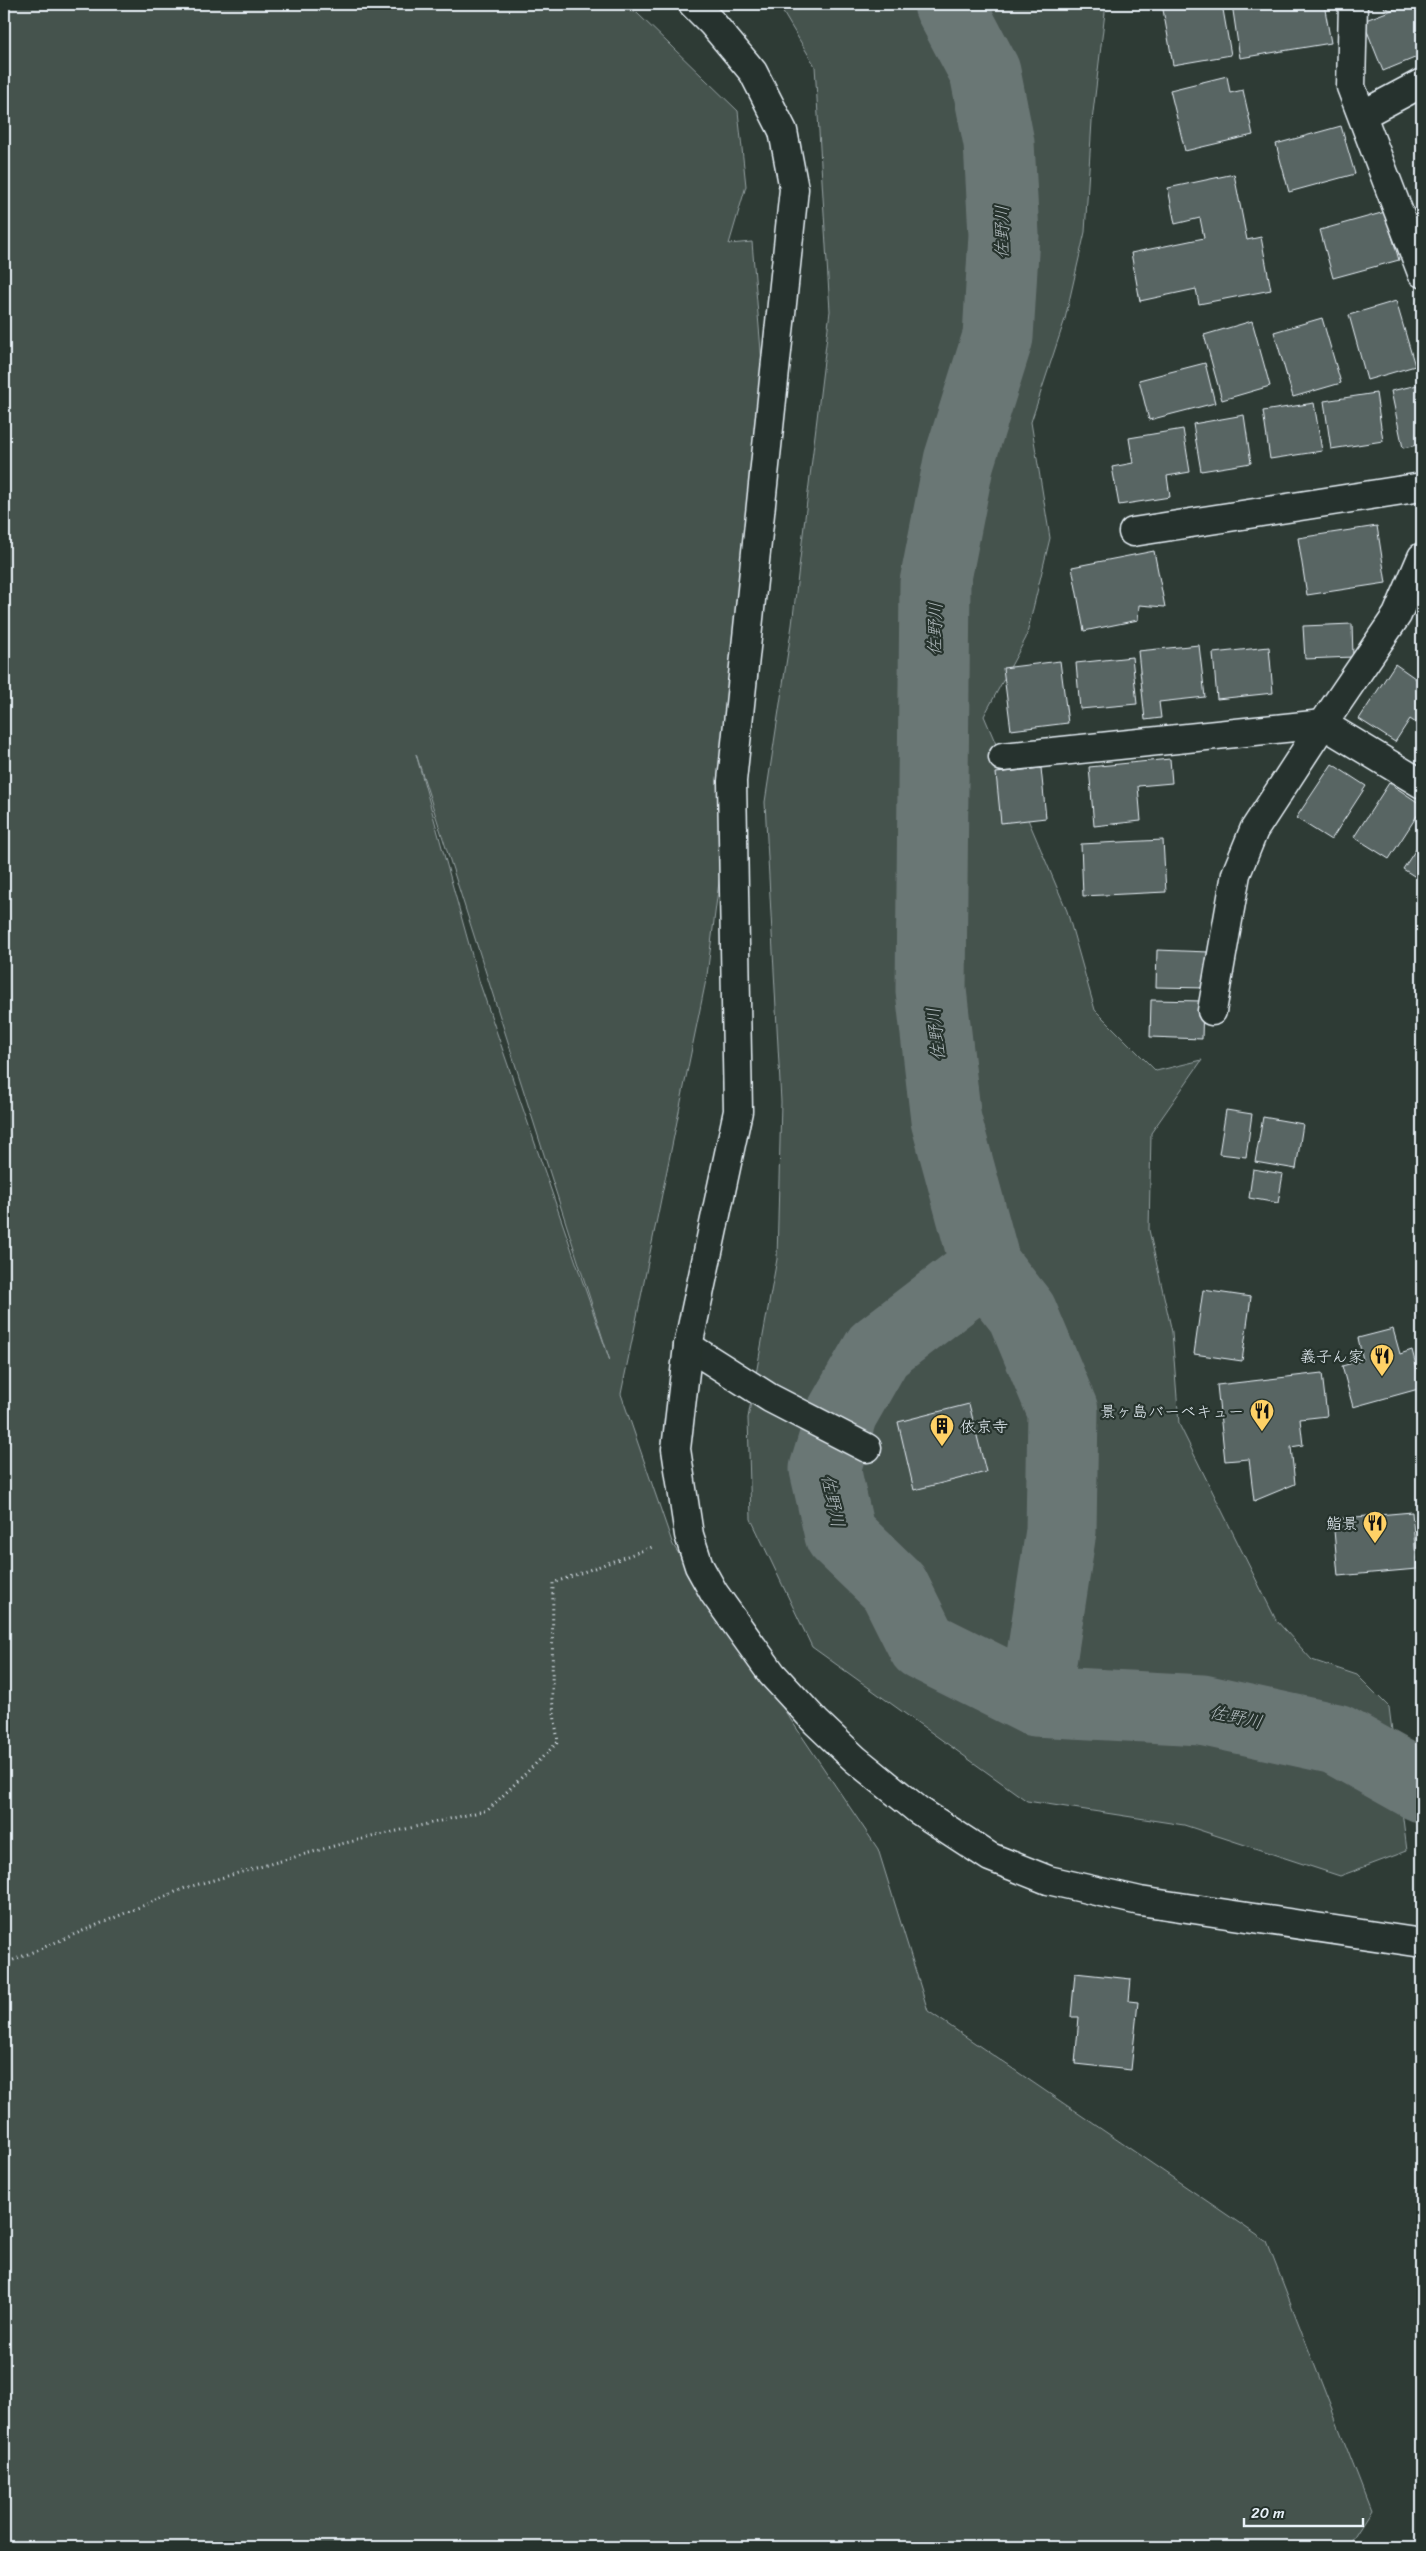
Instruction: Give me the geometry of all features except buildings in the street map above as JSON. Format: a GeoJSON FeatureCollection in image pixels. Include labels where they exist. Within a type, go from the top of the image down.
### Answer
{"type":"FeatureCollection","features":[{"type":"Feature","properties":{"kind":"street"},"geometry":{"type":"LineString","coordinates":[[693,4],[712,23],[753,72],[783,131],[794,189],[732,781],[738,1111],[688,1346],[676,1449],[689,1535],[699,1566],[714,1593],[772,1674],[816,1722],[855,1759],[918,1810],[990,1857],[1048,1880],[1140,1901],[1422,1943]]}},
{"type":"Feature","properties":{"kind":"street"},"geometry":{"type":"LineString","coordinates":[[1353,4],[1351,86],[1422,273]]}},
{"type":"Feature","properties":{"kind":"street"},"geometry":{"type":"LineString","coordinates":[[1362,115],[1422,83]]}},
{"type":"Feature","properties":{"kind":"street"},"geometry":{"type":"LineString","coordinates":[[1133,532],[1422,487]]}},
{"type":"Feature","properties":{"kind":"street"},"geometry":{"type":"LineString","coordinates":[[1212,1011],[1236,874],[1254,830],[1322,724],[1397,615],[1422,557]]}},
{"type":"Feature","properties":{"kind":"street"},"geometry":{"type":"LineString","coordinates":[[1002,757],[1322,724],[1422,784]]}},
{"type":"Feature","properties":{"kind":"street"},"geometry":{"type":"LineString","coordinates":[[688,1346],[770,1398],[867,1448]]}},
{"type":"Feature","properties":{"kind":"path"},"geometry":{"type":"LineString","coordinates":[[4,1964],[185,1888],[341,1844],[488,1810],[558,1742],[552,1699],[552,1582],[689,1535]]}},
{"type":"Feature","properties":{"kind":"shaded area"},"geometry":{"type":"Polygon","coordinates":[[[4,4],[614,4],[637,13],[738,111],[746,186],[729,244],[752,242],[768,435],[732,781],[707,975],[621,1394],[673,1545],[878,1849],[928,2011],[1267,2242],[1371,2511],[1348,2547],[4,2547],[4,4]],[[416,754],[480,984],[610,1361],[416,754]]]}},
{"type":"Feature","properties":{"kind":"shaded area"},"geometry":{"type":"Polygon","coordinates":[[[778,4],[1106,4],[1092,121],[1085,232],[1065,319],[1031,422],[1050,538],[1026,638],[984,716],[1067,911],[1095,1010],[1156,1071],[1202,1060],[1151,1133],[1149,1230],[1172,1332],[1179,1424],[1276,1620],[1312,1660],[1357,1675],[1389,1707],[1407,1851],[1340,1876],[1184,1825],[1027,1801],[812,1647],[751,1519],[748,1418],[777,1259],[781,1102],[765,802],[792,625],[830,311],[815,66],[778,4]]]}},
{"type":"Feature","properties":{"kind":"waterway","name":"佐野川"},"geometry":{"type":"LineString","coordinates":[[949,4],[985,72],[999,143],[1004,235],[998,337],[959,461],[935,583],[931,990],[946,1120],[986,1267],[1022,1313],[1063,1411],[1061,1531],[1035,1701]]}},
{"type":"Feature","properties":{"kind":"waterway","name":"佐野川"},"geometry":{"type":"LineString","coordinates":[[986,1267],[878,1350],[842,1413],[825,1469],[840,1535],[894,1587],[923,1645],[1035,1701],[1202,1710],[1336,1739],[1422,1787]]}},
{"type":"Feature","properties":{"kind":"place","name":"義子ん家"},"geometry":{"type":"Point","coordinates":[1382,1377]}},
{"type":"Feature","properties":{"kind":"place","name":"景ヶ島バーベキュー"},"geometry":{"type":"Point","coordinates":[1262,1432]}},
{"type":"Feature","properties":{"kind":"place","name":"依京寺"},"geometry":{"type":"Point","coordinates":[942,1447]}},
{"type":"Feature","properties":{"kind":"place","name":"鮨景"},"geometry":{"type":"Point","coordinates":[1375,1544]}}]}
